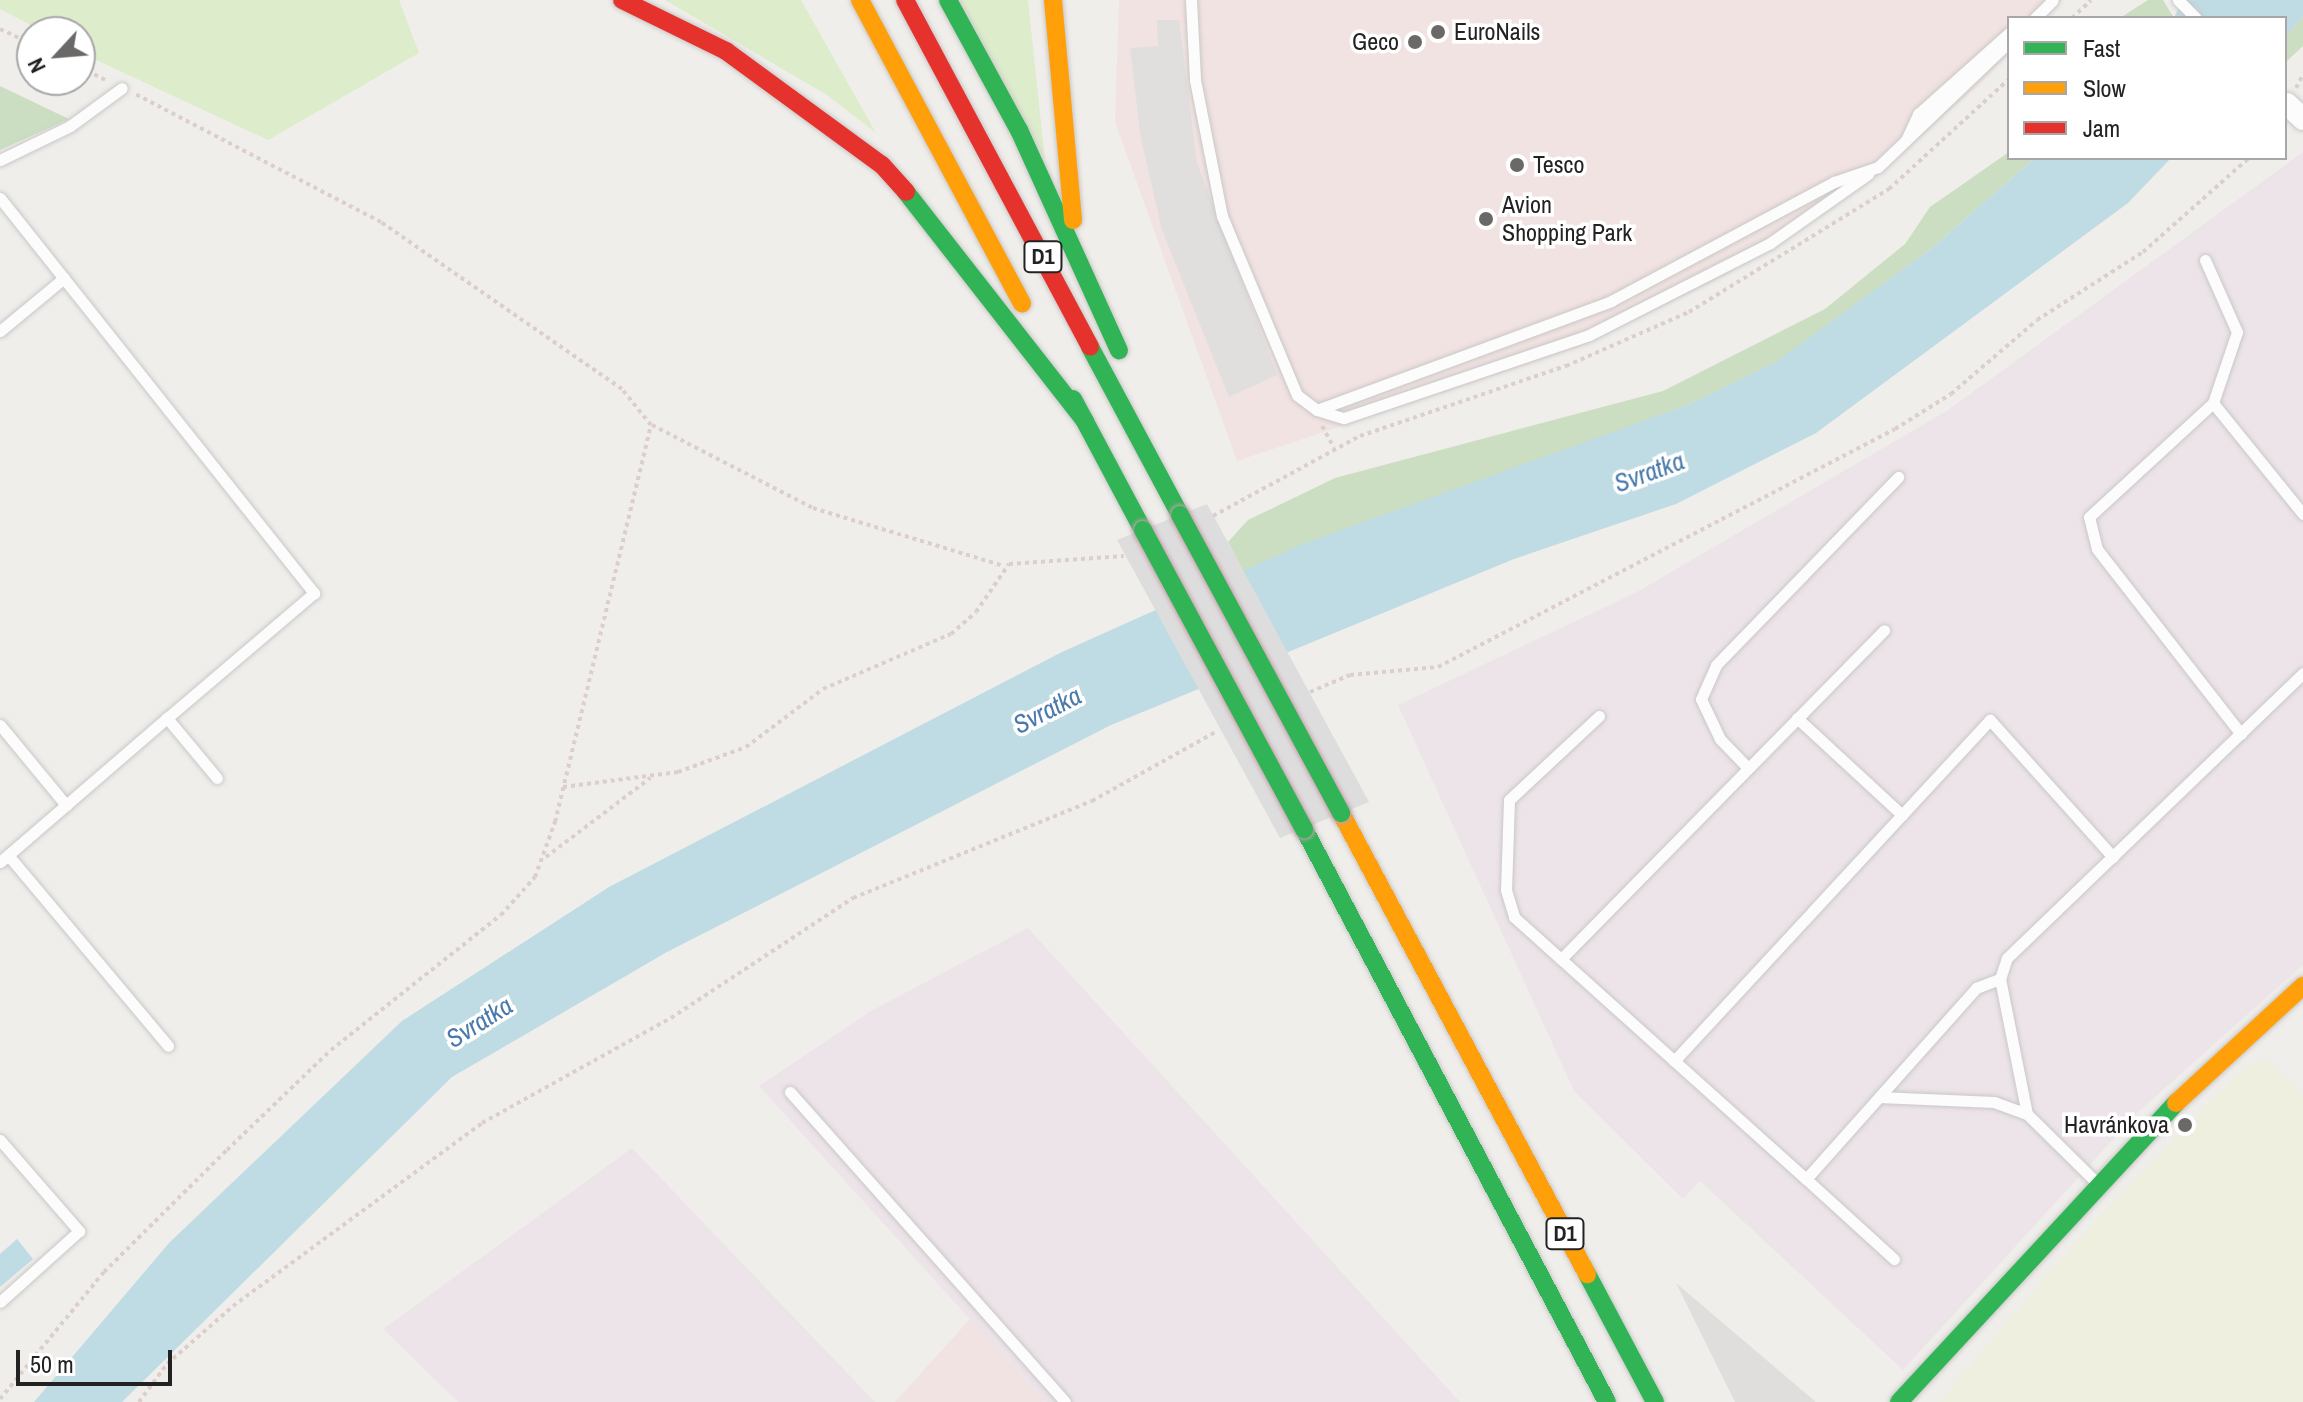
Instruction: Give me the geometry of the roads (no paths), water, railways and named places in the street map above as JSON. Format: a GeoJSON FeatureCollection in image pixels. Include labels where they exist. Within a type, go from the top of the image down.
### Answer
{"type":"FeatureCollection","features":[{"type":"Feature","properties":{"kind":"main road"},"geometry":{"type":"LineString","coordinates":[[622,0],[726,51],[882,165],[961,255],[1085,421]]}},
{"type":"Feature","properties":{"kind":"main road","name":"D1"},"geometry":{"type":"LineString","coordinates":[[860,0],[1607,1402]]}},
{"type":"Feature","properties":{"kind":"main road","name":"D1"},"geometry":{"type":"LineString","coordinates":[[905,0],[1655,1402]]}},
{"type":"Feature","properties":{"kind":"main road"},"geometry":{"type":"LineString","coordinates":[[948,0],[1075,248],[1144,406],[1180,515]]}},
{"type":"Feature","properties":{"kind":"main road"},"geometry":{"type":"LineString","coordinates":[[1053,0],[1075,248]]}},
{"type":"Feature","properties":{"kind":"main road"},"geometry":{"type":"LineString","coordinates":[[1899,1402],[2096,1183],[2246,1032],[2303,986]]}},
{"type":"Feature","properties":{"kind":"lane"},"geometry":{"type":"LineString","coordinates":[[1191,0],[1195,80],[1222,216],[1297,395],[1317,410],[1344,418],[1642,312],[1770,243],[1878,167],[2007,44]]}},
{"type":"Feature","properties":{"kind":"lane"},"geometry":{"type":"LineString","coordinates":[[2035,16],[2053,0]]}},
{"type":"Feature","properties":{"kind":"lane"},"geometry":{"type":"LineString","coordinates":[[2178,0],[2194,16]]}},
{"type":"Feature","properties":{"kind":"lane"},"geometry":{"type":"LineString","coordinates":[[1904,144],[1918,114],[2007,35]]}},
{"type":"Feature","properties":{"kind":"lane"},"geometry":{"type":"LineString","coordinates":[[0,160],[70,126],[122,88]]}},
{"type":"Feature","properties":{"kind":"lane"},"geometry":{"type":"LineString","coordinates":[[1317,410],[1611,301],[1834,182],[1878,167]]}},
{"type":"Feature","properties":{"kind":"lane"},"geometry":{"type":"LineString","coordinates":[[0,198],[314,593],[4,858],[168,1046]]}},
{"type":"Feature","properties":{"kind":"lane"},"geometry":{"type":"LineString","coordinates":[[2205,260],[2237,332],[2213,403],[2089,517],[2097,549],[2241,734]]}},
{"type":"Feature","properties":{"kind":"lane"},"geometry":{"type":"LineString","coordinates":[[0,331],[64,278]]}},
{"type":"Feature","properties":{"kind":"lane"},"geometry":{"type":"LineString","coordinates":[[2213,403],[2303,514]]}},
{"type":"Feature","properties":{"kind":"lane"},"geometry":{"type":"LineString","coordinates":[[1748,768],[1720,739],[1701,699],[1716,665],[1898,477]]}},
{"type":"Feature","properties":{"kind":"lane"},"geometry":{"type":"LineString","coordinates":[[1561,959],[1884,630]]}},
{"type":"Feature","properties":{"kind":"lane"},"geometry":{"type":"LineString","coordinates":[[2027,1114],[2000,979],[2007,958],[2303,673]]}},
{"type":"Feature","properties":{"kind":"lane"},"geometry":{"type":"LineString","coordinates":[[1599,716],[1509,800],[1506,890],[1514,917],[1894,1259]]}},
{"type":"Feature","properties":{"kind":"lane"},"geometry":{"type":"LineString","coordinates":[[167,718],[217,778]]}},
{"type":"Feature","properties":{"kind":"lane"},"geometry":{"type":"LineString","coordinates":[[1797,718],[1902,815]]}},
{"type":"Feature","properties":{"kind":"lane"},"geometry":{"type":"LineString","coordinates":[[1674,1061],[1990,720],[2113,857]]}},
{"type":"Feature","properties":{"kind":"lane"},"geometry":{"type":"LineString","coordinates":[[0,725],[66,805]]}},
{"type":"Feature","properties":{"kind":"lane"},"geometry":{"type":"LineString","coordinates":[[1806,1179],[1976,988],[2000,979]]}},
{"type":"Feature","properties":{"kind":"lane"},"geometry":{"type":"LineString","coordinates":[[790,1092],[1065,1402]]}},
{"type":"Feature","properties":{"kind":"lane"},"geometry":{"type":"LineString","coordinates":[[1879,1097],[1994,1102],[2027,1114],[2096,1183]]}},
{"type":"Feature","properties":{"kind":"lane"},"geometry":{"type":"LineString","coordinates":[[0,1140],[79,1231],[0,1302]]}},
{"type":"Feature","properties":{"kind":"water"},"geometry":{"type":"Polygon","coordinates":[[[2182,0],[2303,0],[2303,17],[2287,35],[2287,16],[2175,16],[2182,0]]]}},
{"type":"Feature","properties":{"kind":"water","name":"Svratka"},"geometry":{"type":"Polygon","coordinates":[[[2033,160],[2169,160],[2128,203],[1816,433],[1676,504],[1514,559],[1111,725],[667,952],[452,1077],[122,1402],[34,1402],[169,1243],[402,1021],[609,887],[1062,652],[1305,543],[1690,404],[1776,362],[1932,248],[2033,160]]]}},
{"type":"Feature","properties":{"kind":"water"},"geometry":{"type":"Polygon","coordinates":[[[17,1239],[33,1259],[0,1287],[0,1254],[17,1239]]]}},
{"type":"Feature","properties":{"kind":"place","name":"EuroNails"},"geometry":{"type":"Point","coordinates":[1438,32]}},
{"type":"Feature","properties":{"kind":"place","name":"Geco"},"geometry":{"type":"Point","coordinates":[1415,42]}},
{"type":"Feature","properties":{"kind":"place","name":"Tesco"},"geometry":{"type":"Point","coordinates":[1517,165]}},
{"type":"Feature","properties":{"kind":"place","name":"Avion Shopping Park"},"geometry":{"type":"Point","coordinates":[1486,219]}},
{"type":"Feature","properties":{"kind":"place","name":"Havránkova"},"geometry":{"type":"Point","coordinates":[2185,1125]}}]}
